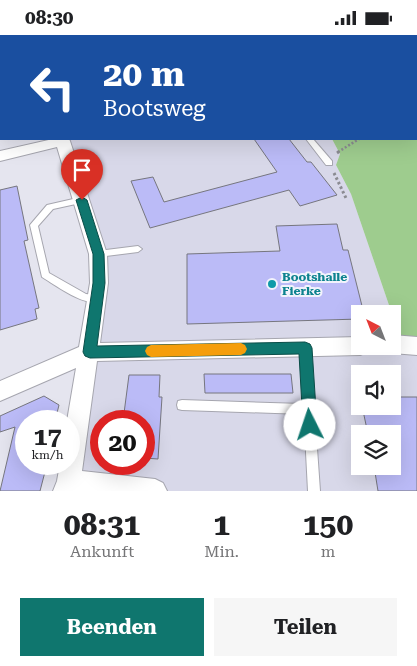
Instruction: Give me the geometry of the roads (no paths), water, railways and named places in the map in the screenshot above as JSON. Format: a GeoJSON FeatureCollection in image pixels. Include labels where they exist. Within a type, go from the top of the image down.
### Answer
{"type":"FeatureCollection","features":[{"type":"Feature","properties":{"kind":"street"},"geometry":{"type":"LineString","coordinates":[[0,157],[66,140],[98,254],[99,283],[90,352],[67,486],[155,491]]}},
{"type":"Feature","properties":{"kind":"street"},"geometry":{"type":"LineString","coordinates":[[401,344],[417,345]]}},
{"type":"Feature","properties":{"kind":"street"},"geometry":{"type":"LineString","coordinates":[[0,391],[90,352],[351,345]]}},
{"type":"Feature","properties":{"kind":"lane"},"geometry":{"type":"LineString","coordinates":[[310,140],[329,163]]}},
{"type":"Feature","properties":{"kind":"lane"},"geometry":{"type":"LineString","coordinates":[[82,200],[50,207],[34,225],[45,275],[84,297],[97,299]]}},
{"type":"Feature","properties":{"kind":"lane"},"geometry":{"type":"LineString","coordinates":[[98,254],[138,249]]}},
{"type":"Feature","properties":{"kind":"lane"},"geometry":{"type":"LineString","coordinates":[[305,348],[314,491]]}},
{"type":"Feature","properties":{"kind":"lane"},"geometry":{"type":"LineString","coordinates":[[182,405],[309,409]]}},
{"type":"Feature","properties":{"kind":"place","name":"Bootshalle Fierke"},"geometry":{"type":"Point","coordinates":[272,284]}}]}
